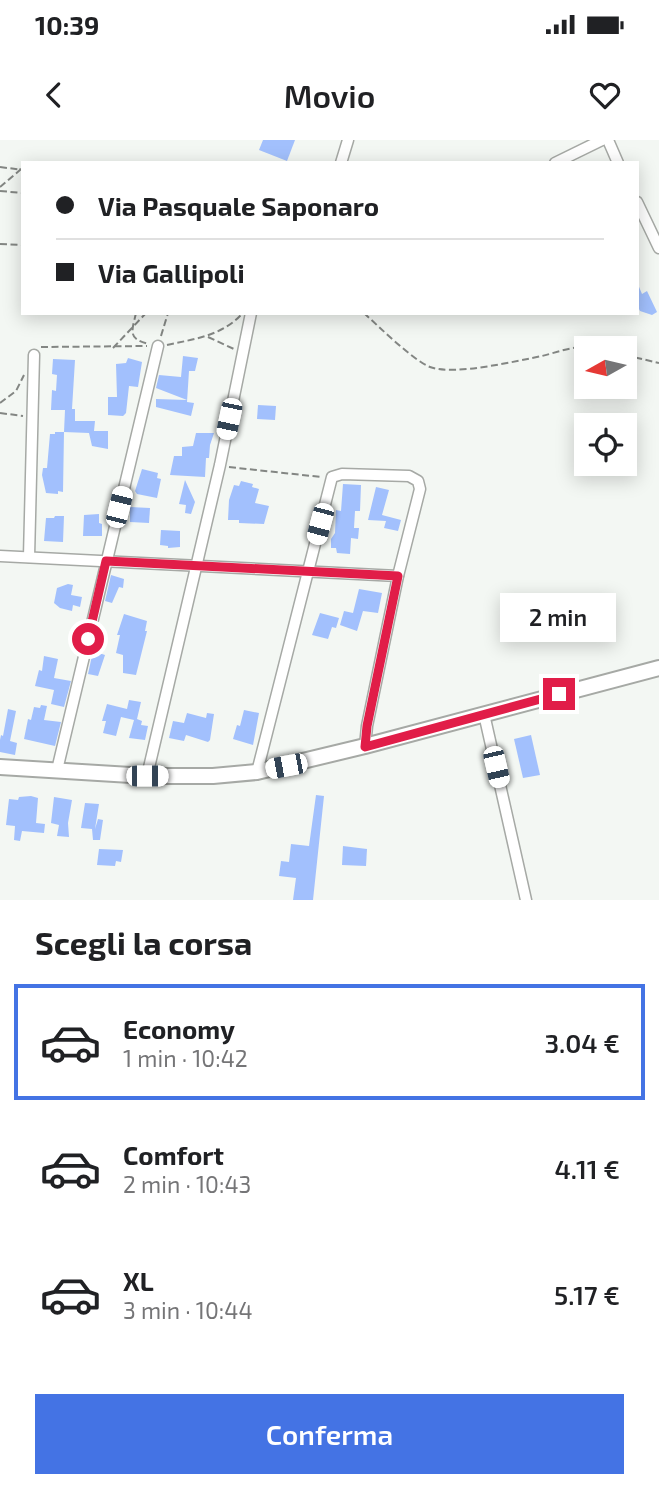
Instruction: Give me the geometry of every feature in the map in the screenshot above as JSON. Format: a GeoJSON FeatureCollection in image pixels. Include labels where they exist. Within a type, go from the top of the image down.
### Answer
{"type":"FeatureCollection","features":[{"type":"Feature","properties":{"kind":"main road"},"geometry":{"type":"LineString","coordinates":[[1,768],[147,776],[213,776],[257,772],[365,747],[659,668]]}},
{"type":"Feature","properties":{"kind":"street"},"geometry":{"type":"LineString","coordinates":[[342,161],[348,140]]}},
{"type":"Feature","properties":{"kind":"street"},"geometry":{"type":"LineString","coordinates":[[559,161],[602,140]]}},
{"type":"Feature","properties":{"kind":"street"},"geometry":{"type":"LineString","coordinates":[[608,140],[617,161]]}},
{"type":"Feature","properties":{"kind":"street"},"geometry":{"type":"LineString","coordinates":[[639,206],[659,248]]}},
{"type":"Feature","properties":{"kind":"street"},"geometry":{"type":"LineString","coordinates":[[147,776],[220,465],[248,315]]}},
{"type":"Feature","properties":{"kind":"street"},"geometry":{"type":"LineString","coordinates":[[57,770],[158,346]]}},
{"type":"Feature","properties":{"kind":"street"},"geometry":{"type":"LineString","coordinates":[[29,557],[34,355]]}},
{"type":"Feature","properties":{"kind":"street"},"geometry":{"type":"LineString","coordinates":[[257,772],[332,477],[342,474],[409,476],[418,481],[420,489],[398,576],[365,747]]}},
{"type":"Feature","properties":{"kind":"street"},"geometry":{"type":"LineString","coordinates":[[0,556],[398,576]]}},
{"type":"Feature","properties":{"kind":"street"},"geometry":{"type":"LineString","coordinates":[[484,714],[526,900]]}},
{"type":"Feature","properties":{"kind":"path"},"geometry":{"type":"LineString","coordinates":[[0,167],[21,170]]}},
{"type":"Feature","properties":{"kind":"path"},"geometry":{"type":"LineString","coordinates":[[0,187],[21,171]]}},
{"type":"Feature","properties":{"kind":"path"},"geometry":{"type":"LineString","coordinates":[[0,191],[21,193]]}},
{"type":"Feature","properties":{"kind":"path"},"geometry":{"type":"LineString","coordinates":[[0,244],[21,245]]}},
{"type":"Feature","properties":{"kind":"path"},"geometry":{"type":"LineString","coordinates":[[135,315],[131,329],[138,341],[158,346]]}},
{"type":"Feature","properties":{"kind":"path"},"geometry":{"type":"LineString","coordinates":[[113,348],[144,315]]}},
{"type":"Feature","properties":{"kind":"path"},"geometry":{"type":"LineString","coordinates":[[158,346],[167,315]]}},
{"type":"Feature","properties":{"kind":"path"},"geometry":{"type":"LineString","coordinates":[[34,355],[40,347],[158,346],[206,336],[220,331],[245,315]]}},
{"type":"Feature","properties":{"kind":"path"},"geometry":{"type":"LineString","coordinates":[[366,315],[429,367],[448,370],[509,363],[574,349]]}},
{"type":"Feature","properties":{"kind":"path"},"geometry":{"type":"LineString","coordinates":[[206,336],[228,348],[243,351]]}},
{"type":"Feature","properties":{"kind":"path"},"geometry":{"type":"LineString","coordinates":[[637,358],[659,363]]}},
{"type":"Feature","properties":{"kind":"path"},"geometry":{"type":"LineString","coordinates":[[0,403],[16,391],[24,375]]}},
{"type":"Feature","properties":{"kind":"path"},"geometry":{"type":"LineString","coordinates":[[0,413],[33,420]]}},
{"type":"Feature","properties":{"kind":"path"},"geometry":{"type":"LineString","coordinates":[[220,465],[332,477]]}},
{"type":"Feature","properties":{"kind":"building"},"geometry":{"type":"Polygon","coordinates":[[[263,140],[295,140],[287,161],[259,150],[263,140]]]}},
{"type":"Feature","properties":{"kind":"building"},"geometry":{"type":"Polygon","coordinates":[[[639,287],[642,294],[647,291],[657,312],[652,315],[640,311],[639,287]]]}},
{"type":"Feature","properties":{"kind":"building"},"geometry":{"type":"Polygon","coordinates":[[[183,356],[198,358],[195,371],[189,371],[187,402],[194,403],[191,416],[156,407],[156,399],[187,400],[156,388],[159,375],[181,377],[183,356]]]}},
{"type":"Feature","properties":{"kind":"building"},"geometry":{"type":"Polygon","coordinates":[[[128,358],[142,362],[138,387],[129,386],[126,413],[123,416],[108,415],[108,397],[117,397],[116,364],[126,363],[128,358]]]}},
{"type":"Feature","properties":{"kind":"building"},"geometry":{"type":"Polygon","coordinates":[[[53,359],[75,360],[72,409],[75,409],[75,421],[95,421],[94,431],[108,431],[108,449],[92,446],[89,433],[64,432],[65,410],[51,410],[52,390],[56,391],[57,375],[52,374],[53,359]]]}},
{"type":"Feature","properties":{"kind":"building"},"geometry":{"type":"Polygon","coordinates":[[[258,405],[276,406],[275,420],[257,419],[258,405]]]}},
{"type":"Feature","properties":{"kind":"building"},"geometry":{"type":"Polygon","coordinates":[[[64,432],[63,492],[58,491],[58,494],[46,493],[42,475],[43,468],[47,468],[50,434],[64,432]]]}},
{"type":"Feature","properties":{"kind":"building"},"geometry":{"type":"Polygon","coordinates":[[[196,433],[214,433],[209,458],[206,458],[205,477],[170,475],[174,456],[182,456],[182,447],[193,446],[196,433]]]}},
{"type":"Feature","properties":{"kind":"building"},"geometry":{"type":"Polygon","coordinates":[[[142,469],[158,473],[157,478],[161,479],[157,498],[137,494],[135,491],[142,469]]]}},
{"type":"Feature","properties":{"kind":"building"},"geometry":{"type":"Polygon","coordinates":[[[185,480],[195,502],[191,514],[185,513],[186,505],[179,504],[185,480]]]}},
{"type":"Feature","properties":{"kind":"building"},"geometry":{"type":"Polygon","coordinates":[[[241,481],[253,484],[252,487],[259,489],[255,503],[269,506],[264,524],[228,520],[229,500],[234,485],[239,486],[241,481]]]}},
{"type":"Feature","properties":{"kind":"building"},"geometry":{"type":"Polygon","coordinates":[[[343,484],[361,485],[360,511],[355,511],[354,528],[359,528],[358,539],[351,538],[350,554],[337,553],[336,548],[331,548],[336,510],[341,511],[343,484]]]}},
{"type":"Feature","properties":{"kind":"building"},"geometry":{"type":"Polygon","coordinates":[[[376,487],[389,490],[382,515],[401,520],[398,531],[384,528],[386,521],[368,520],[376,487]]]}},
{"type":"Feature","properties":{"kind":"building"},"geometry":{"type":"Polygon","coordinates":[[[130,507],[150,508],[149,523],[130,522],[130,507]]]}},
{"type":"Feature","properties":{"kind":"building"},"geometry":{"type":"Polygon","coordinates":[[[99,514],[102,536],[83,536],[84,515],[99,514]]]}},
{"type":"Feature","properties":{"kind":"building"},"geometry":{"type":"Polygon","coordinates":[[[64,516],[63,542],[44,541],[46,518],[64,516]]]}},
{"type":"Feature","properties":{"kind":"building"},"geometry":{"type":"Polygon","coordinates":[[[161,530],[180,531],[180,547],[168,548],[160,545],[161,530]]]}},
{"type":"Feature","properties":{"kind":"building"},"geometry":{"type":"Polygon","coordinates":[[[111,575],[124,579],[123,588],[119,587],[112,603],[105,601],[111,575]]]}},
{"type":"Feature","properties":{"kind":"building"},"geometry":{"type":"Polygon","coordinates":[[[73,585],[71,595],[82,597],[80,607],[73,605],[72,611],[60,608],[54,603],[57,588],[73,585]]]}},
{"type":"Feature","properties":{"kind":"building"},"geometry":{"type":"Polygon","coordinates":[[[359,589],[382,593],[378,613],[363,611],[357,631],[340,625],[344,611],[353,613],[359,589]]]}},
{"type":"Feature","properties":{"kind":"building"},"geometry":{"type":"Polygon","coordinates":[[[320,613],[339,618],[328,639],[312,635],[320,613]]]}},
{"type":"Feature","properties":{"kind":"building"},"geometry":{"type":"Polygon","coordinates":[[[124,614],[147,621],[136,675],[123,673],[123,655],[116,653],[120,635],[117,635],[124,614]]]}},
{"type":"Feature","properties":{"kind":"building"},"geometry":{"type":"Polygon","coordinates":[[[93,651],[105,655],[98,676],[88,674],[93,651]]]}},
{"type":"Feature","properties":{"kind":"building"},"geometry":{"type":"Polygon","coordinates":[[[44,656],[58,659],[54,678],[71,681],[64,707],[51,704],[54,690],[35,686],[39,670],[42,671],[44,656]]]}},
{"type":"Feature","properties":{"kind":"building"},"geometry":{"type":"Polygon","coordinates":[[[129,700],[141,702],[137,719],[142,721],[141,725],[148,726],[145,740],[129,738],[134,720],[121,717],[116,736],[103,733],[106,721],[102,721],[107,704],[127,709],[129,700]]]}},
{"type":"Feature","properties":{"kind":"building"},"geometry":{"type":"Polygon","coordinates":[[[41,705],[47,706],[44,720],[61,722],[55,746],[24,739],[28,719],[31,720],[34,707],[40,708],[41,705]]]}},
{"type":"Feature","properties":{"kind":"building"},"geometry":{"type":"Polygon","coordinates":[[[8,709],[16,711],[10,741],[17,743],[15,755],[0,752],[0,740],[8,709]]]}},
{"type":"Feature","properties":{"kind":"building"},"geometry":{"type":"Polygon","coordinates":[[[244,710],[259,713],[253,745],[233,739],[244,710]]]}},
{"type":"Feature","properties":{"kind":"building"},"geometry":{"type":"Polygon","coordinates":[[[187,713],[206,718],[207,713],[214,714],[208,742],[186,735],[184,741],[169,738],[173,721],[184,723],[187,713]]]}},
{"type":"Feature","properties":{"kind":"building"},"geometry":{"type":"Polygon","coordinates":[[[531,735],[540,775],[523,778],[514,739],[531,735]]]}},
{"type":"Feature","properties":{"kind":"building"},"geometry":{"type":"Polygon","coordinates":[[[316,795],[324,796],[313,900],[293,900],[296,878],[279,876],[281,861],[289,862],[291,844],[309,846],[316,795]]]}},
{"type":"Feature","properties":{"kind":"building"},"geometry":{"type":"Polygon","coordinates":[[[19,797],[38,798],[36,823],[45,824],[44,833],[22,831],[20,841],[14,840],[15,826],[6,825],[9,799],[18,800],[19,797]]]}},
{"type":"Feature","properties":{"kind":"building"},"geometry":{"type":"Polygon","coordinates":[[[54,797],[72,800],[68,823],[69,837],[57,836],[59,825],[51,823],[54,797]]]}},
{"type":"Feature","properties":{"kind":"building"},"geometry":{"type":"Polygon","coordinates":[[[85,803],[99,804],[95,829],[98,819],[103,820],[100,840],[93,840],[92,829],[81,828],[85,803]]]}},
{"type":"Feature","properties":{"kind":"building"},"geometry":{"type":"Polygon","coordinates":[[[343,846],[367,849],[366,866],[342,865],[343,846]]]}},
{"type":"Feature","properties":{"kind":"building"},"geometry":{"type":"Polygon","coordinates":[[[99,849],[123,850],[121,862],[116,861],[115,866],[97,865],[99,849]]]}},
{"type":"Feature","properties":{"kind":"route"},"geometry":{"type":"LineString","coordinates":[[88,639],[106,561],[398,576],[365,747],[559,694]]}}]}
